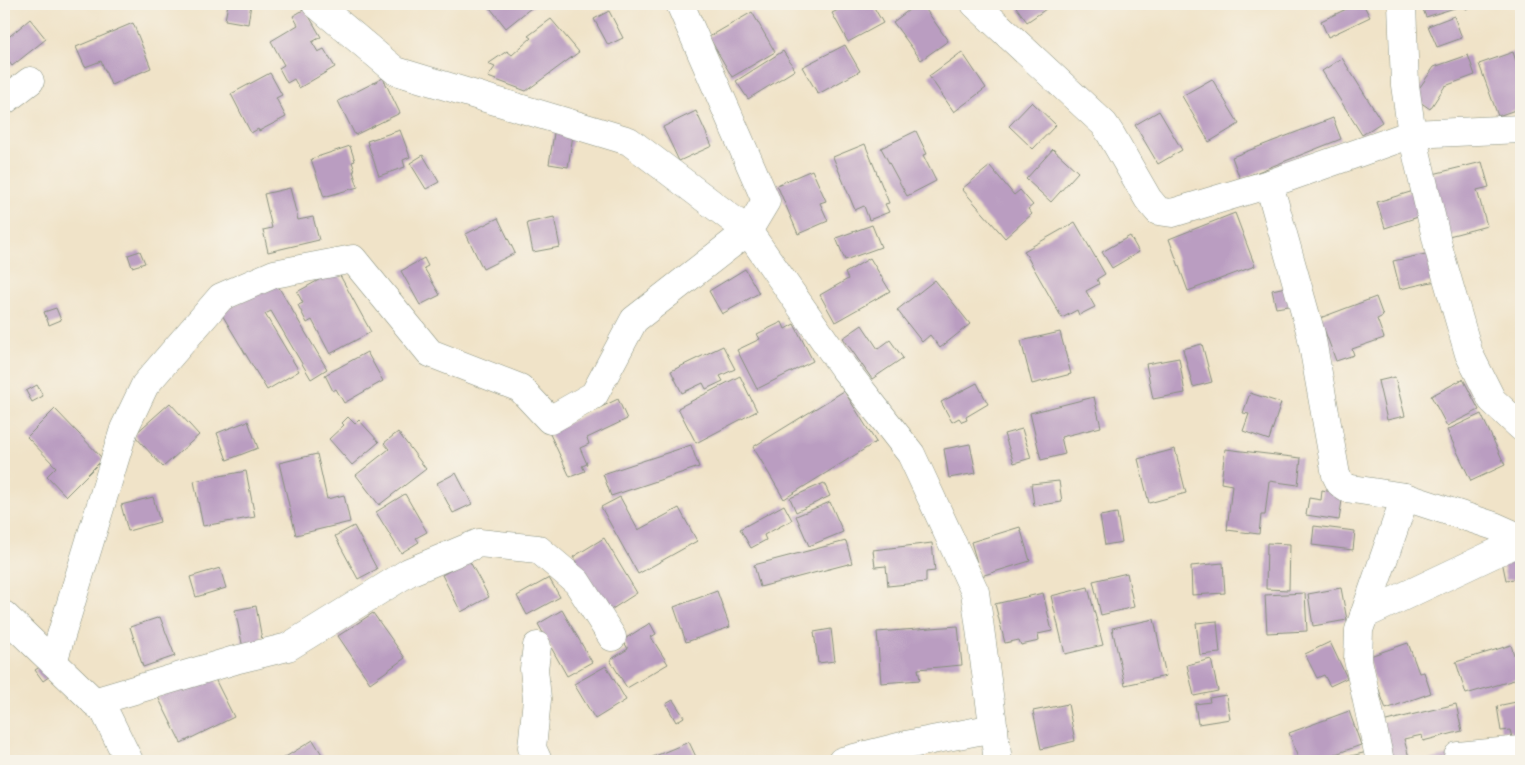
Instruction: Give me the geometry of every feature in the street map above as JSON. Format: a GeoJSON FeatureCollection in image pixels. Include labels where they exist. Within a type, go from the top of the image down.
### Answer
{"type":"FeatureCollection","features":[{"type":"Feature","properties":{"kind":"street"},"geometry":{"type":"LineString","coordinates":[[316,4],[396,71],[629,141],[748,231],[843,367],[911,454],[975,592],[998,761]]}},
{"type":"Feature","properties":{"kind":"street"},"geometry":{"type":"LineString","coordinates":[[53,662],[124,428],[145,385],[221,297],[274,274],[353,259],[430,353],[520,388],[550,420],[594,395],[634,320],[748,231],[766,201],[680,4]]}},
{"type":"Feature","properties":{"kind":"street"},"geometry":{"type":"LineString","coordinates":[[975,4],[1104,124],[1148,199],[1158,211],[1172,213],[1269,184],[1412,134],[1521,129]]}},
{"type":"Feature","properties":{"kind":"street"},"geometry":{"type":"LineString","coordinates":[[1402,4],[1405,86],[1412,134],[1439,250],[1469,354],[1492,400],[1521,427]]}},
{"type":"Feature","properties":{"kind":"street"},"geometry":{"type":"LineString","coordinates":[[4,101],[30,81]]}},
{"type":"Feature","properties":{"kind":"street"},"geometry":{"type":"LineString","coordinates":[[1269,184],[1311,334],[1336,475],[1340,483],[1346,488],[1404,497],[1494,526],[1521,540]]}},
{"type":"Feature","properties":{"kind":"street"},"geometry":{"type":"LineString","coordinates":[[1380,761],[1358,660],[1359,630],[1404,497]]}},
{"type":"Feature","properties":{"kind":"street"},"geometry":{"type":"LineString","coordinates":[[1364,615],[1521,540]]}},
{"type":"Feature","properties":{"kind":"street"},"geometry":{"type":"LineString","coordinates":[[94,702],[235,660],[288,647],[409,572],[479,543],[538,549],[577,582],[612,637]]}},
{"type":"Feature","properties":{"kind":"street"},"geometry":{"type":"LineString","coordinates":[[4,615],[105,712],[129,761]]}},
{"type":"Feature","properties":{"kind":"street"},"geometry":{"type":"LineString","coordinates":[[537,646],[534,669],[537,699],[532,748],[538,761]]}},
{"type":"Feature","properties":{"kind":"street"},"geometry":{"type":"LineString","coordinates":[[842,761],[994,728]]}},
{"type":"Feature","properties":{"kind":"street"},"geometry":{"type":"LineString","coordinates":[[1458,756],[1521,750]]}},
{"type":"Feature","properties":{"kind":"building"},"geometry":{"type":"Polygon","coordinates":[[[228,4],[251,4],[248,24],[225,20],[228,4]]]}},
{"type":"Feature","properties":{"kind":"building"},"geometry":{"type":"Polygon","coordinates":[[[487,4],[536,4],[506,28],[487,4]]]}},
{"type":"Feature","properties":{"kind":"building"},"geometry":{"type":"Polygon","coordinates":[[[850,4],[872,4],[883,23],[848,42],[832,13],[850,4]]]}},
{"type":"Feature","properties":{"kind":"building"},"geometry":{"type":"Polygon","coordinates":[[[917,4],[922,4],[948,41],[921,60],[893,22],[917,4]]]}},
{"type":"Feature","properties":{"kind":"building"},"geometry":{"type":"Polygon","coordinates":[[[1014,4],[1042,4],[1046,9],[1027,22],[1014,4]]]}},
{"type":"Feature","properties":{"kind":"building"},"geometry":{"type":"Polygon","coordinates":[[[1357,4],[1363,4],[1370,17],[1328,37],[1321,21],[1357,4]]]}},
{"type":"Feature","properties":{"kind":"building"},"geometry":{"type":"Polygon","coordinates":[[[1421,4],[1481,4],[1466,9],[1464,5],[1426,17],[1421,4]]]}},
{"type":"Feature","properties":{"kind":"building"},"geometry":{"type":"Polygon","coordinates":[[[305,9],[321,37],[312,42],[318,52],[324,49],[335,67],[299,88],[294,79],[287,83],[279,68],[284,65],[271,41],[298,25],[293,16],[305,9]]]}},
{"type":"Feature","properties":{"kind":"building"},"geometry":{"type":"Polygon","coordinates":[[[609,11],[623,38],[608,45],[594,19],[609,11]]]}},
{"type":"Feature","properties":{"kind":"building"},"geometry":{"type":"Polygon","coordinates":[[[752,12],[775,52],[732,77],[709,37],[752,12]]]}},
{"type":"Feature","properties":{"kind":"building"},"geometry":{"type":"Polygon","coordinates":[[[1454,16],[1462,38],[1437,47],[1428,26],[1454,16]]]}},
{"type":"Feature","properties":{"kind":"building"},"geometry":{"type":"Polygon","coordinates":[[[30,19],[46,39],[12,66],[4,55],[4,41],[30,19]]]}},
{"type":"Feature","properties":{"kind":"building"},"geometry":{"type":"Polygon","coordinates":[[[551,19],[579,52],[526,91],[488,77],[495,67],[488,64],[507,51],[512,55],[531,38],[528,36],[551,19]]]}},
{"type":"Feature","properties":{"kind":"building"},"geometry":{"type":"Polygon","coordinates":[[[133,23],[151,68],[111,85],[101,61],[85,67],[76,47],[133,23]]]}},
{"type":"Feature","properties":{"kind":"building"},"geometry":{"type":"Polygon","coordinates":[[[845,45],[860,71],[818,94],[802,67],[845,45]]]}},
{"type":"Feature","properties":{"kind":"building"},"geometry":{"type":"Polygon","coordinates":[[[783,51],[795,70],[748,99],[736,81],[783,51]]]}},
{"type":"Feature","properties":{"kind":"building"},"geometry":{"type":"Polygon","coordinates":[[[962,52],[986,88],[954,112],[929,76],[962,52]]]}},
{"type":"Feature","properties":{"kind":"building"},"geometry":{"type":"Polygon","coordinates":[[[1513,52],[1521,76],[1521,108],[1498,116],[1479,64],[1513,52]]]}},
{"type":"Feature","properties":{"kind":"building"},"geometry":{"type":"Polygon","coordinates":[[[1468,55],[1475,75],[1445,86],[1430,109],[1413,97],[1434,67],[1468,55]]]}},
{"type":"Feature","properties":{"kind":"building"},"geometry":{"type":"Polygon","coordinates":[[[1342,58],[1382,122],[1362,135],[1322,71],[1342,58]]]}},
{"type":"Feature","properties":{"kind":"building"},"geometry":{"type":"Polygon","coordinates":[[[270,73],[282,95],[276,98],[286,117],[259,131],[258,129],[251,133],[231,94],[270,73]]]}},
{"type":"Feature","properties":{"kind":"building"},"geometry":{"type":"Polygon","coordinates":[[[383,78],[400,113],[355,135],[338,101],[383,78]]]}},
{"type":"Feature","properties":{"kind":"building"},"geometry":{"type":"Polygon","coordinates":[[[1212,79],[1239,124],[1209,142],[1182,96],[1212,79]]]}},
{"type":"Feature","properties":{"kind":"building"},"geometry":{"type":"Polygon","coordinates":[[[1032,102],[1056,125],[1033,149],[1009,126],[1032,102]]]}},
{"type":"Feature","properties":{"kind":"building"},"geometry":{"type":"Polygon","coordinates":[[[696,111],[712,146],[679,161],[663,127],[696,111]]]}},
{"type":"Feature","properties":{"kind":"building"},"geometry":{"type":"Polygon","coordinates":[[[1159,111],[1182,150],[1158,164],[1135,125],[1159,111]]]}},
{"type":"Feature","properties":{"kind":"building"},"geometry":{"type":"Polygon","coordinates":[[[1333,118],[1341,139],[1240,179],[1232,157],[1333,118]]]}},
{"type":"Feature","properties":{"kind":"building"},"geometry":{"type":"Polygon","coordinates":[[[555,127],[574,129],[568,167],[549,164],[555,127]]]}},
{"type":"Feature","properties":{"kind":"building"},"geometry":{"type":"Polygon","coordinates":[[[400,130],[410,157],[403,160],[405,167],[379,176],[367,141],[400,130]]]}},
{"type":"Feature","properties":{"kind":"building"},"geometry":{"type":"Polygon","coordinates":[[[916,131],[927,154],[923,155],[936,181],[907,196],[881,148],[916,131]]]}},
{"type":"Feature","properties":{"kind":"building"},"geometry":{"type":"Polygon","coordinates":[[[865,144],[889,203],[885,204],[889,212],[869,220],[864,206],[855,210],[833,157],[865,144]]]}},
{"type":"Feature","properties":{"kind":"building"},"geometry":{"type":"Polygon","coordinates":[[[350,146],[355,161],[352,162],[355,171],[353,171],[358,187],[324,197],[311,159],[350,146]]]}},
{"type":"Feature","properties":{"kind":"building"},"geometry":{"type":"Polygon","coordinates":[[[1053,149],[1078,172],[1051,202],[1026,179],[1053,149]]]}},
{"type":"Feature","properties":{"kind":"building"},"geometry":{"type":"Polygon","coordinates":[[[423,155],[439,182],[426,189],[410,163],[423,155]]]}},
{"type":"Feature","properties":{"kind":"building"},"geometry":{"type":"Polygon","coordinates":[[[1482,162],[1489,187],[1477,190],[1487,226],[1445,237],[1429,175],[1482,162]]]}},
{"type":"Feature","properties":{"kind":"building"},"geometry":{"type":"Polygon","coordinates":[[[990,166],[1014,195],[1020,190],[1033,205],[1028,209],[1032,214],[1005,238],[962,189],[990,166]]]}},
{"type":"Feature","properties":{"kind":"building"},"geometry":{"type":"Polygon","coordinates":[[[812,170],[826,201],[820,203],[828,221],[798,234],[777,185],[812,170]]]}},
{"type":"Feature","properties":{"kind":"building"},"geometry":{"type":"Polygon","coordinates":[[[290,188],[298,220],[313,217],[319,240],[268,252],[263,230],[272,228],[264,194],[290,188]]]}},
{"type":"Feature","properties":{"kind":"building"},"geometry":{"type":"Polygon","coordinates":[[[1417,190],[1424,215],[1385,228],[1377,202],[1417,190]]]}},
{"type":"Feature","properties":{"kind":"building"},"geometry":{"type":"Polygon","coordinates":[[[1235,213],[1255,266],[1188,291],[1169,239],[1235,213]]]}},
{"type":"Feature","properties":{"kind":"building"},"geometry":{"type":"Polygon","coordinates":[[[554,217],[560,247],[533,252],[527,223],[554,217]]]}},
{"type":"Feature","properties":{"kind":"building"},"geometry":{"type":"Polygon","coordinates":[[[498,218],[515,253],[483,269],[466,234],[498,218]]]}},
{"type":"Feature","properties":{"kind":"building"},"geometry":{"type":"Polygon","coordinates":[[[1075,222],[1105,274],[1097,279],[1099,284],[1086,291],[1095,307],[1079,315],[1077,310],[1062,318],[1024,251],[1075,222]]]}},
{"type":"Feature","properties":{"kind":"building"},"geometry":{"type":"Polygon","coordinates":[[[872,225],[881,247],[845,260],[836,238],[872,225]]]}},
{"type":"Feature","properties":{"kind":"building"},"geometry":{"type":"Polygon","coordinates":[[[1130,236],[1139,252],[1112,268],[1102,252],[1130,236]]]}},
{"type":"Feature","properties":{"kind":"building"},"geometry":{"type":"Polygon","coordinates":[[[140,251],[145,263],[132,267],[128,255],[140,251]]]}},
{"type":"Feature","properties":{"kind":"building"},"geometry":{"type":"Polygon","coordinates":[[[1430,253],[1436,281],[1400,289],[1393,261],[1430,253]]]}},
{"type":"Feature","properties":{"kind":"building"},"geometry":{"type":"Polygon","coordinates":[[[424,258],[428,266],[424,268],[440,295],[420,305],[401,271],[424,258]]]}},
{"type":"Feature","properties":{"kind":"building"},"geometry":{"type":"Polygon","coordinates":[[[870,258],[890,291],[835,322],[820,295],[848,279],[845,273],[870,258]]]}},
{"type":"Feature","properties":{"kind":"building"},"geometry":{"type":"Polygon","coordinates":[[[745,269],[759,293],[722,314],[709,291],[745,269]]]}},
{"type":"Feature","properties":{"kind":"building"},"geometry":{"type":"Polygon","coordinates":[[[337,270],[371,332],[330,354],[312,320],[307,323],[298,305],[303,303],[297,292],[337,270]]]}},
{"type":"Feature","properties":{"kind":"building"},"geometry":{"type":"Polygon","coordinates":[[[935,280],[970,324],[940,348],[930,335],[922,342],[897,310],[935,280]]]}},
{"type":"Feature","properties":{"kind":"building"},"geometry":{"type":"Polygon","coordinates":[[[275,281],[327,369],[311,379],[271,311],[265,314],[299,371],[267,390],[221,313],[275,281]]]}},
{"type":"Feature","properties":{"kind":"building"},"geometry":{"type":"Polygon","coordinates":[[[1290,286],[1294,305],[1276,308],[1272,290],[1290,286]]]}},
{"type":"Feature","properties":{"kind":"building"},"geometry":{"type":"Polygon","coordinates":[[[1376,297],[1383,316],[1377,319],[1384,338],[1352,349],[1354,355],[1336,361],[1320,318],[1376,297]]]}},
{"type":"Feature","properties":{"kind":"building"},"geometry":{"type":"Polygon","coordinates":[[[56,308],[61,320],[49,325],[44,312],[56,308]]]}},
{"type":"Feature","properties":{"kind":"building"},"geometry":{"type":"Polygon","coordinates":[[[782,322],[785,329],[794,324],[813,361],[757,389],[737,350],[760,339],[757,334],[782,322]]]}},
{"type":"Feature","properties":{"kind":"building"},"geometry":{"type":"Polygon","coordinates":[[[862,325],[878,349],[890,340],[903,358],[872,379],[843,338],[862,325]]]}},
{"type":"Feature","properties":{"kind":"building"},"geometry":{"type":"Polygon","coordinates":[[[1060,332],[1071,374],[1032,384],[1021,341],[1060,332]]]}},
{"type":"Feature","properties":{"kind":"building"},"geometry":{"type":"Polygon","coordinates":[[[1202,344],[1212,382],[1193,387],[1183,349],[1202,344]]]}},
{"type":"Feature","properties":{"kind":"building"},"geometry":{"type":"Polygon","coordinates":[[[723,346],[735,369],[720,376],[723,381],[706,389],[703,383],[682,393],[671,371],[723,346]]]}},
{"type":"Feature","properties":{"kind":"building"},"geometry":{"type":"Polygon","coordinates":[[[367,352],[383,381],[344,403],[336,389],[333,391],[325,375],[367,352]]]}},
{"type":"Feature","properties":{"kind":"building"},"geometry":{"type":"Polygon","coordinates":[[[1179,358],[1185,393],[1153,399],[1146,364],[1179,358]]]}},
{"type":"Feature","properties":{"kind":"building"},"geometry":{"type":"Polygon","coordinates":[[[740,376],[757,411],[696,443],[678,408],[740,376]]]}},
{"type":"Feature","properties":{"kind":"building"},"geometry":{"type":"Polygon","coordinates":[[[1395,377],[1405,416],[1387,420],[1378,381],[1395,377]]]}},
{"type":"Feature","properties":{"kind":"building"},"geometry":{"type":"Polygon","coordinates":[[[1463,379],[1479,410],[1447,426],[1431,396],[1463,379]]]}},
{"type":"Feature","properties":{"kind":"building"},"geometry":{"type":"Polygon","coordinates":[[[977,383],[988,404],[966,417],[967,420],[962,422],[959,418],[952,422],[941,402],[977,383]]]}},
{"type":"Feature","properties":{"kind":"building"},"geometry":{"type":"Polygon","coordinates":[[[37,385],[43,396],[32,402],[26,391],[37,385]]]}},
{"type":"Feature","properties":{"kind":"building"},"geometry":{"type":"Polygon","coordinates":[[[844,391],[876,442],[784,499],[753,447],[844,391]]]}},
{"type":"Feature","properties":{"kind":"building"},"geometry":{"type":"Polygon","coordinates":[[[1250,393],[1281,403],[1269,440],[1243,431],[1249,414],[1243,413],[1250,393]]]}},
{"type":"Feature","properties":{"kind":"building"},"geometry":{"type":"Polygon","coordinates":[[[1094,397],[1101,427],[1061,437],[1065,454],[1041,460],[1030,413],[1094,397]]]}},
{"type":"Feature","properties":{"kind":"building"},"geometry":{"type":"Polygon","coordinates":[[[618,399],[627,419],[587,438],[589,444],[580,448],[587,464],[582,466],[585,471],[570,477],[549,432],[618,399]]]}},
{"type":"Feature","properties":{"kind":"building"},"geometry":{"type":"Polygon","coordinates":[[[170,403],[199,435],[163,467],[134,435],[170,403]]]}},
{"type":"Feature","properties":{"kind":"building"},"geometry":{"type":"Polygon","coordinates":[[[55,409],[103,459],[66,496],[47,476],[56,467],[27,437],[55,409]]]}},
{"type":"Feature","properties":{"kind":"building"},"geometry":{"type":"Polygon","coordinates":[[[1481,414],[1505,465],[1471,481],[1447,430],[1481,414]]]}},
{"type":"Feature","properties":{"kind":"building"},"geometry":{"type":"Polygon","coordinates":[[[348,417],[355,424],[359,420],[379,442],[352,465],[329,439],[344,425],[342,423],[348,417]]]}},
{"type":"Feature","properties":{"kind":"building"},"geometry":{"type":"Polygon","coordinates":[[[248,421],[258,448],[227,460],[217,433],[248,421]]]}},
{"type":"Feature","properties":{"kind":"building"},"geometry":{"type":"Polygon","coordinates":[[[1022,429],[1031,458],[1014,463],[1004,434],[1022,429]]]}},
{"type":"Feature","properties":{"kind":"building"},"geometry":{"type":"Polygon","coordinates":[[[398,432],[426,469],[379,505],[356,475],[389,449],[384,443],[398,432]]]}},
{"type":"Feature","properties":{"kind":"building"},"geometry":{"type":"Polygon","coordinates":[[[970,444],[976,473],[949,478],[944,449],[970,444]]]}},
{"type":"Feature","properties":{"kind":"building"},"geometry":{"type":"Polygon","coordinates":[[[691,445],[699,467],[611,496],[603,474],[691,445]]]}},
{"type":"Feature","properties":{"kind":"building"},"geometry":{"type":"Polygon","coordinates":[[[1175,449],[1186,493],[1149,503],[1138,459],[1175,449]]]}},
{"type":"Feature","properties":{"kind":"building"},"geometry":{"type":"Polygon","coordinates":[[[1225,449],[1301,458],[1298,485],[1269,481],[1265,515],[1261,515],[1259,534],[1227,530],[1232,485],[1221,483],[1225,449]]]}},
{"type":"Feature","properties":{"kind":"building"},"geometry":{"type":"Polygon","coordinates":[[[317,454],[327,499],[344,495],[350,522],[296,535],[279,463],[317,454]]]}},
{"type":"Feature","properties":{"kind":"building"},"geometry":{"type":"Polygon","coordinates":[[[246,471],[255,517],[203,526],[194,481],[246,471]]]}},
{"type":"Feature","properties":{"kind":"building"},"geometry":{"type":"Polygon","coordinates":[[[456,473],[472,504],[453,513],[437,483],[456,473]]]}},
{"type":"Feature","properties":{"kind":"building"},"geometry":{"type":"Polygon","coordinates":[[[1059,481],[1062,502],[1034,506],[1031,484],[1059,481]]]}},
{"type":"Feature","properties":{"kind":"building"},"geometry":{"type":"Polygon","coordinates":[[[824,483],[830,496],[796,512],[790,498],[824,483]]]}},
{"type":"Feature","properties":{"kind":"building"},"geometry":{"type":"Polygon","coordinates":[[[1322,490],[1343,494],[1339,520],[1306,515],[1309,498],[1321,500],[1322,490]]]}},
{"type":"Feature","properties":{"kind":"building"},"geometry":{"type":"Polygon","coordinates":[[[405,494],[427,532],[416,538],[419,542],[401,553],[376,512],[405,494]]]}},
{"type":"Feature","properties":{"kind":"building"},"geometry":{"type":"Polygon","coordinates":[[[153,497],[160,522],[128,531],[121,505],[153,497]]]}},
{"type":"Feature","properties":{"kind":"building"},"geometry":{"type":"Polygon","coordinates":[[[620,497],[638,530],[679,508],[697,541],[638,574],[601,507],[620,497]]]}},
{"type":"Feature","properties":{"kind":"building"},"geometry":{"type":"Polygon","coordinates":[[[830,502],[843,532],[809,546],[796,516],[830,502]]]}},
{"type":"Feature","properties":{"kind":"building"},"geometry":{"type":"Polygon","coordinates":[[[784,505],[792,520],[764,535],[766,540],[751,548],[740,529],[784,505]]]}},
{"type":"Feature","properties":{"kind":"building"},"geometry":{"type":"Polygon","coordinates":[[[1117,513],[1122,542],[1105,545],[1100,516],[1117,513]]]}},
{"type":"Feature","properties":{"kind":"building"},"geometry":{"type":"Polygon","coordinates":[[[354,526],[377,569],[358,579],[335,536],[354,526]]]}},
{"type":"Feature","properties":{"kind":"building"},"geometry":{"type":"Polygon","coordinates":[[[1314,526],[1355,531],[1353,550],[1312,545],[1314,526]]]}},
{"type":"Feature","properties":{"kind":"building"},"geometry":{"type":"Polygon","coordinates":[[[1020,527],[1030,561],[981,576],[971,542],[1020,527]]]}},
{"type":"Feature","properties":{"kind":"building"},"geometry":{"type":"Polygon","coordinates":[[[604,538],[637,593],[606,613],[573,557],[604,538]]]}},
{"type":"Feature","properties":{"kind":"building"},"geometry":{"type":"Polygon","coordinates":[[[846,541],[852,563],[760,587],[754,565],[846,541]]]}},
{"type":"Feature","properties":{"kind":"building"},"geometry":{"type":"Polygon","coordinates":[[[932,543],[935,571],[926,572],[926,582],[888,586],[886,566],[875,567],[873,550],[932,543]]]}},
{"type":"Feature","properties":{"kind":"building"},"geometry":{"type":"Polygon","coordinates":[[[1267,543],[1290,544],[1289,590],[1266,589],[1267,543]]]}},
{"type":"Feature","properties":{"kind":"building"},"geometry":{"type":"Polygon","coordinates":[[[1521,557],[1521,595],[1519,595],[1515,579],[1506,580],[1502,561],[1521,557]]]}},
{"type":"Feature","properties":{"kind":"building"},"geometry":{"type":"Polygon","coordinates":[[[469,560],[489,597],[461,612],[442,575],[469,560]]]}},
{"type":"Feature","properties":{"kind":"building"},"geometry":{"type":"Polygon","coordinates":[[[1223,563],[1225,593],[1192,595],[1191,566],[1223,563]]]}},
{"type":"Feature","properties":{"kind":"building"},"geometry":{"type":"Polygon","coordinates":[[[220,568],[226,588],[196,597],[190,577],[220,568]]]}},
{"type":"Feature","properties":{"kind":"building"},"geometry":{"type":"Polygon","coordinates":[[[1127,573],[1134,607],[1101,615],[1093,581],[1127,573]]]}},
{"type":"Feature","properties":{"kind":"building"},"geometry":{"type":"Polygon","coordinates":[[[549,578],[560,597],[527,615],[517,596],[549,578]]]}},
{"type":"Feature","properties":{"kind":"building"},"geometry":{"type":"Polygon","coordinates":[[[1088,587],[1103,645],[1065,654],[1051,596],[1088,587]]]}},
{"type":"Feature","properties":{"kind":"building"},"geometry":{"type":"Polygon","coordinates":[[[1341,588],[1347,620],[1313,626],[1308,594],[1341,588]]]}},
{"type":"Feature","properties":{"kind":"building"},"geometry":{"type":"Polygon","coordinates":[[[717,591],[730,627],[686,642],[674,607],[717,591]]]}},
{"type":"Feature","properties":{"kind":"building"},"geometry":{"type":"Polygon","coordinates":[[[1043,593],[1052,631],[1038,634],[1039,641],[1021,645],[1019,640],[1005,643],[995,604],[1043,593]]]}},
{"type":"Feature","properties":{"kind":"building"},"geometry":{"type":"Polygon","coordinates":[[[1305,593],[1307,631],[1267,633],[1265,595],[1305,593]]]}},
{"type":"Feature","properties":{"kind":"building"},"geometry":{"type":"Polygon","coordinates":[[[256,606],[263,645],[243,648],[235,610],[256,606]]]}},
{"type":"Feature","properties":{"kind":"building"},"geometry":{"type":"Polygon","coordinates":[[[562,610],[592,662],[567,676],[538,624],[562,610]]]}},
{"type":"Feature","properties":{"kind":"building"},"geometry":{"type":"Polygon","coordinates":[[[373,613],[405,658],[370,683],[338,636],[373,613]]]}},
{"type":"Feature","properties":{"kind":"building"},"geometry":{"type":"Polygon","coordinates":[[[160,617],[175,656],[143,667],[130,627],[160,617]]]}},
{"type":"Feature","properties":{"kind":"building"},"geometry":{"type":"Polygon","coordinates":[[[1154,619],[1166,676],[1125,685],[1112,628],[1154,619]]]}},
{"type":"Feature","properties":{"kind":"building"},"geometry":{"type":"Polygon","coordinates":[[[1217,621],[1220,653],[1200,655],[1196,623],[1217,621]]]}},
{"type":"Feature","properties":{"kind":"building"},"geometry":{"type":"Polygon","coordinates":[[[650,623],[656,634],[651,637],[668,664],[627,688],[610,660],[628,649],[623,640],[650,623]]]}},
{"type":"Feature","properties":{"kind":"building"},"geometry":{"type":"Polygon","coordinates":[[[958,626],[962,665],[918,669],[920,680],[881,683],[877,632],[958,626]]]}},
{"type":"Feature","properties":{"kind":"building"},"geometry":{"type":"Polygon","coordinates":[[[831,629],[835,661],[818,663],[814,632],[831,629]]]}},
{"type":"Feature","properties":{"kind":"building"},"geometry":{"type":"Polygon","coordinates":[[[1330,642],[1347,678],[1330,686],[1324,675],[1317,678],[1305,654],[1330,642]]]}},
{"type":"Feature","properties":{"kind":"building"},"geometry":{"type":"Polygon","coordinates":[[[1408,643],[1419,673],[1424,672],[1431,693],[1386,709],[1367,657],[1408,643]]]}},
{"type":"Feature","properties":{"kind":"building"},"geometry":{"type":"Polygon","coordinates":[[[1511,645],[1521,678],[1466,694],[1456,662],[1511,645]]]}},
{"type":"Feature","properties":{"kind":"building"},"geometry":{"type":"Polygon","coordinates":[[[1211,659],[1218,691],[1194,696],[1187,665],[1211,659]]]}},
{"type":"Feature","properties":{"kind":"building"},"geometry":{"type":"Polygon","coordinates":[[[46,663],[53,674],[43,681],[35,670],[46,663]]]}},
{"type":"Feature","properties":{"kind":"building"},"geometry":{"type":"Polygon","coordinates":[[[606,666],[626,700],[595,719],[574,684],[606,666]]]}},
{"type":"Feature","properties":{"kind":"building"},"geometry":{"type":"Polygon","coordinates":[[[211,671],[234,717],[181,743],[158,697],[211,671]]]}},
{"type":"Feature","properties":{"kind":"building"},"geometry":{"type":"Polygon","coordinates":[[[1226,695],[1230,719],[1198,724],[1195,704],[1210,702],[1209,698],[1226,695]]]}},
{"type":"Feature","properties":{"kind":"building"},"geometry":{"type":"Polygon","coordinates":[[[673,700],[684,717],[676,722],[666,704],[673,700]]]}},
{"type":"Feature","properties":{"kind":"building"},"geometry":{"type":"Polygon","coordinates":[[[1521,701],[1521,739],[1513,741],[1510,730],[1501,731],[1497,706],[1521,701]]]}},
{"type":"Feature","properties":{"kind":"building"},"geometry":{"type":"Polygon","coordinates":[[[1068,704],[1075,741],[1041,749],[1033,711],[1068,704]]]}},
{"type":"Feature","properties":{"kind":"building"},"geometry":{"type":"Polygon","coordinates":[[[1456,704],[1462,731],[1423,741],[1422,735],[1404,739],[1410,761],[1392,761],[1382,722],[1456,704]]]}},
{"type":"Feature","properties":{"kind":"building"},"geometry":{"type":"Polygon","coordinates":[[[1349,711],[1361,745],[1316,761],[1299,761],[1289,733],[1349,711]]]}},
{"type":"Feature","properties":{"kind":"building"},"geometry":{"type":"Polygon","coordinates":[[[313,740],[326,761],[279,761],[313,740]]]}},
{"type":"Feature","properties":{"kind":"building"},"geometry":{"type":"Polygon","coordinates":[[[689,742],[698,761],[643,761],[689,742]]]}},
{"type":"Feature","properties":{"kind":"building"},"geometry":{"type":"Polygon","coordinates":[[[1367,752],[1369,761],[1348,761],[1347,757],[1367,752]]]}},
{"type":"Feature","properties":{"kind":"building"},"geometry":{"type":"Polygon","coordinates":[[[1448,755],[1450,761],[1425,761],[1448,755]]]}}]}
